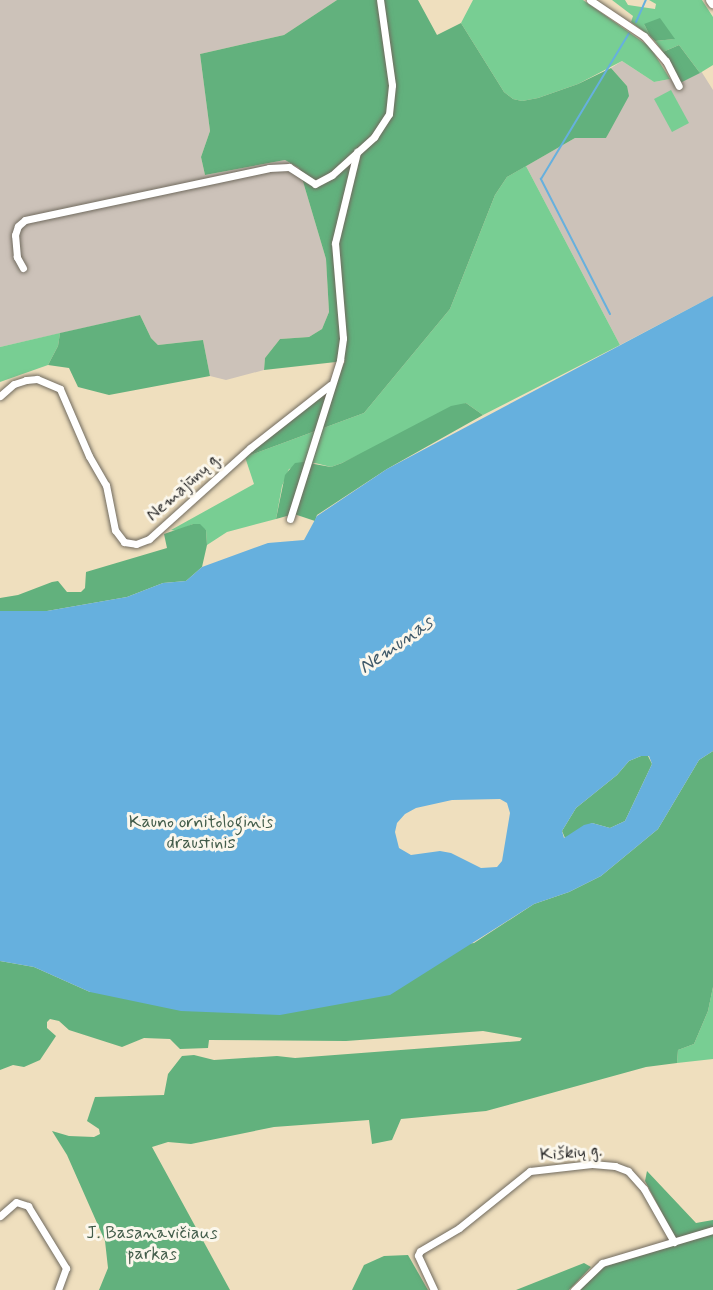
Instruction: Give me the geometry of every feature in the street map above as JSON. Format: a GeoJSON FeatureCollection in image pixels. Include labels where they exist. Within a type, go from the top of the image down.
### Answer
{"type":"FeatureCollection","features":[{"type":"Feature","properties":{"kind":"street"},"geometry":{"type":"LineString","coordinates":[[23,268],[17,257],[15,235],[18,226],[24,220],[269,168],[289,167],[315,184],[332,175],[384,124],[392,103],[380,0]]}},
{"type":"Feature","properties":{"kind":"street"},"geometry":{"type":"LineString","coordinates":[[590,0],[650,41],[666,62],[679,86]]}},
{"type":"Feature","properties":{"kind":"street"},"geometry":{"type":"LineString","coordinates":[[290,519],[330,385],[340,360],[343,339],[335,258],[336,233],[357,152]]}},
{"type":"Feature","properties":{"kind":"street","name":"Nemajūnų g."},"geometry":{"type":"LineString","coordinates":[[0,396],[2,391],[26,380],[37,379],[60,388],[89,456],[106,485],[115,530],[124,542],[136,544],[149,539],[250,448],[330,385]]}},
{"type":"Feature","properties":{"kind":"street","name":"Kiškių g."},"geometry":{"type":"LineString","coordinates":[[434,1290],[418,1255],[426,1246],[459,1228],[522,1175],[530,1171],[592,1164],[622,1168],[636,1178],[674,1242]]}},
{"type":"Feature","properties":{"kind":"street"},"geometry":{"type":"LineString","coordinates":[[0,1216],[16,1202],[28,1206],[66,1268],[58,1290]]}},
{"type":"Feature","properties":{"kind":"street"},"geometry":{"type":"LineString","coordinates":[[574,1290],[602,1263],[713,1230]]}},
{"type":"Feature","properties":{"kind":"shaded area"},"geometry":{"type":"Polygon","coordinates":[[[0,0],[337,0],[284,35],[200,54],[210,131],[201,157],[205,175],[285,160],[299,168],[326,259],[329,312],[322,329],[309,337],[280,339],[265,358],[264,370],[226,380],[210,376],[203,340],[158,345],[151,338],[140,315],[0,347],[0,0]]]}},
{"type":"Feature","properties":{"kind":"shaded area"},"geometry":{"type":"Polygon","coordinates":[[[622,61],[654,82],[670,79],[680,82],[701,71],[713,90],[713,296],[620,345],[526,166],[575,138],[606,138],[627,86],[611,68],[622,61]]]}},
{"type":"Feature","properties":{"kind":"green space"},"geometry":{"type":"Polygon","coordinates":[[[337,0],[418,0],[437,35],[461,23],[504,92],[513,99],[522,101],[538,98],[578,84],[611,68],[627,86],[629,96],[606,138],[575,138],[507,177],[495,195],[450,309],[364,413],[245,457],[335,385],[345,361],[264,370],[265,358],[280,339],[309,337],[322,329],[329,312],[326,259],[299,168],[285,160],[205,175],[201,157],[210,131],[200,54],[284,35],[337,0]]]}},
{"type":"Feature","properties":{"kind":"green space"},"geometry":{"type":"Polygon","coordinates":[[[473,0],[583,0],[650,47],[670,79],[654,82],[622,61],[578,84],[538,98],[522,101],[513,99],[504,92],[461,23],[473,0]]]}},
{"type":"Feature","properties":{"kind":"green space"},"geometry":{"type":"Polygon","coordinates":[[[612,0],[625,0],[628,5],[655,9],[656,4],[649,0],[702,0],[713,17],[713,65],[700,73],[679,45],[663,52],[655,41],[674,39],[644,24],[650,36],[631,22],[633,16],[612,0]]]}},
{"type":"Feature","properties":{"kind":"green space"},"geometry":{"type":"Polygon","coordinates":[[[660,18],[675,39],[655,41],[650,36],[644,24],[660,18]]]}},
{"type":"Feature","properties":{"kind":"green space"},"geometry":{"type":"Polygon","coordinates":[[[679,45],[700,73],[680,83],[663,52],[679,45]]]}},
{"type":"Feature","properties":{"kind":"green space"},"geometry":{"type":"Polygon","coordinates":[[[671,90],[689,123],[672,132],[654,99],[671,90]]]}},
{"type":"Feature","properties":{"kind":"green space"},"geometry":{"type":"Polygon","coordinates":[[[526,166],[620,345],[483,415],[466,403],[342,463],[331,467],[315,463],[289,469],[282,486],[276,519],[227,532],[207,545],[206,530],[193,524],[177,531],[171,530],[254,484],[245,457],[364,413],[450,309],[495,195],[507,177],[526,166]]]}},
{"type":"Feature","properties":{"kind":"green space"},"geometry":{"type":"Polygon","coordinates":[[[140,315],[151,338],[158,345],[203,340],[210,376],[109,395],[78,387],[69,368],[48,365],[58,346],[60,333],[140,315]]]}},
{"type":"Feature","properties":{"kind":"green space"},"geometry":{"type":"Polygon","coordinates":[[[60,333],[58,346],[48,365],[0,382],[0,347],[60,333]]]}},
{"type":"Feature","properties":{"kind":"green space"},"geometry":{"type":"Polygon","coordinates":[[[466,403],[483,415],[387,469],[317,515],[315,521],[294,514],[276,519],[285,475],[295,463],[303,462],[331,467],[451,406],[466,403]]]}},
{"type":"Feature","properties":{"kind":"green space"},"geometry":{"type":"Polygon","coordinates":[[[193,524],[200,524],[206,530],[207,545],[202,567],[186,581],[163,583],[127,597],[47,611],[0,611],[0,598],[18,595],[52,582],[58,581],[67,592],[81,592],[85,588],[86,572],[167,548],[164,534],[193,524]]]}},
{"type":"Feature","properties":{"kind":"green space","name":"J. Basanavičiaus parkas"},"geometry":{"type":"Polygon","coordinates":[[[713,751],[713,987],[708,1011],[694,1044],[678,1050],[677,1063],[646,1067],[486,1111],[401,1119],[392,1140],[372,1144],[369,1120],[274,1127],[191,1144],[168,1142],[152,1147],[230,1290],[99,1290],[108,1268],[105,1241],[67,1155],[52,1131],[69,1136],[94,1137],[100,1134],[99,1129],[87,1121],[95,1097],[164,1095],[168,1074],[182,1056],[194,1055],[214,1060],[277,1056],[295,1058],[520,1041],[522,1038],[483,1031],[346,1041],[209,1040],[208,1048],[180,1049],[170,1039],[144,1038],[122,1047],[69,1030],[59,1021],[50,1019],[47,1022],[47,1028],[56,1036],[40,1060],[24,1067],[13,1065],[0,1070],[0,961],[34,967],[90,992],[474,943],[534,904],[569,892],[601,876],[658,829],[699,760],[713,751]]]}},
{"type":"Feature","properties":{"kind":"green space"},"geometry":{"type":"Polygon","coordinates":[[[648,756],[652,764],[625,821],[610,828],[592,823],[565,838],[562,831],[576,808],[617,775],[629,761],[648,756]]]}},
{"type":"Feature","properties":{"kind":"green space"},"geometry":{"type":"Polygon","coordinates":[[[713,987],[713,1059],[677,1063],[678,1050],[694,1044],[708,1011],[713,987]]]}},
{"type":"Feature","properties":{"kind":"green space"},"geometry":{"type":"Polygon","coordinates":[[[647,1171],[696,1223],[713,1220],[713,1227],[676,1239],[645,1181],[647,1171]]]}},
{"type":"Feature","properties":{"kind":"green space"},"geometry":{"type":"Polygon","coordinates":[[[713,1233],[713,1290],[578,1290],[595,1272],[606,1266],[713,1233]]]}},
{"type":"Feature","properties":{"kind":"green space"},"geometry":{"type":"Polygon","coordinates":[[[408,1255],[428,1290],[352,1290],[364,1265],[384,1256],[408,1255]]]}},
{"type":"Feature","properties":{"kind":"green space"},"geometry":{"type":"Polygon","coordinates":[[[584,1263],[591,1267],[569,1290],[516,1290],[584,1263]]]}},
{"type":"Feature","properties":{"kind":"water","name":"Kauno ornitologinis draustinis"},"geometry":{"type":"Polygon","coordinates":[[[713,296],[713,751],[699,760],[658,829],[601,876],[569,892],[534,904],[390,995],[280,1015],[181,1011],[90,992],[34,967],[0,961],[0,611],[47,611],[127,597],[163,583],[186,581],[202,567],[268,543],[304,540],[317,516],[387,469],[713,296]],[[641,756],[629,761],[617,775],[576,808],[562,831],[564,838],[584,825],[592,823],[610,828],[625,821],[652,764],[649,756],[641,756]],[[500,799],[452,800],[416,808],[405,814],[397,823],[395,832],[399,848],[411,855],[440,851],[451,853],[481,868],[497,867],[502,861],[510,813],[507,803],[500,799]]]}},
{"type":"Feature","properties":{"kind":"waterway"},"geometry":{"type":"LineString","coordinates":[[636,22],[646,0]]}},
{"type":"Feature","properties":{"kind":"waterway"},"geometry":{"type":"LineString","coordinates":[[610,314],[541,179],[629,33]]}},
{"type":"Feature","properties":{"kind":"water label","name":"Nemunas"},"geometry":{"type":"Point","coordinates":[396,645]}}]}
